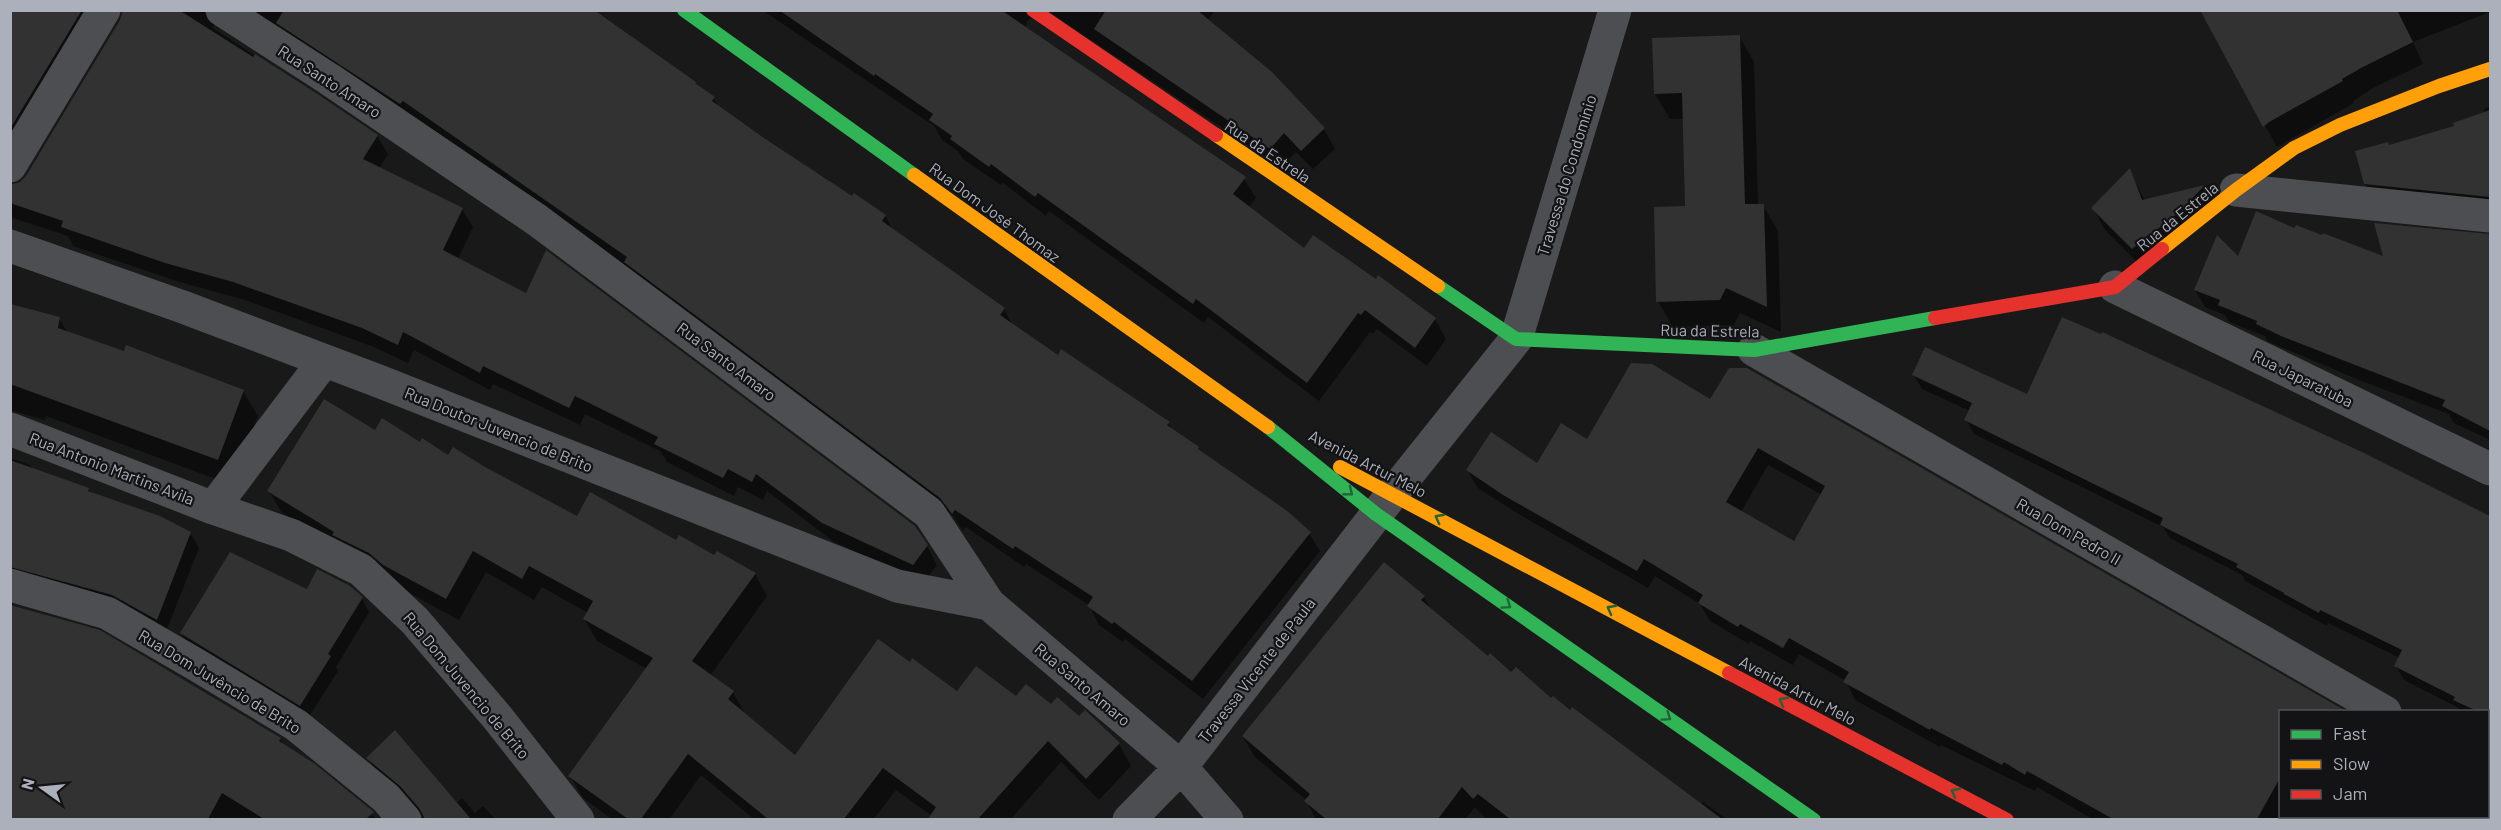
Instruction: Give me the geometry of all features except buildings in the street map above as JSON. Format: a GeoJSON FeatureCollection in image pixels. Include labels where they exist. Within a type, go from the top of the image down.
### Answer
{"type":"FeatureCollection","features":[{"type":"Feature","properties":{"kind":"main road","name":"Rua Dom José Thomaz"},"geometry":{"type":"LineString","coordinates":[[684,10],[1287,441]]}},
{"type":"Feature","properties":{"kind":"main road","name":"Rua da Estrela"},"geometry":{"type":"LineString","coordinates":[[1033,10],[1516,339],[1754,350],[2115,287],[2236,190],[2294,148],[2340,125],[2439,86],[2490,69]]}},
{"type":"Feature","properties":{"kind":"main road","name":"Avenida Artur Melo"},"geometry":{"type":"LineString","coordinates":[[1287,441],[1384,504],[1814,819]]}},
{"type":"Feature","properties":{"kind":"main road","name":"Avenida Artur Melo"},"geometry":{"type":"LineString","coordinates":[[1287,441],[1384,504],[2007,819]]}},
{"type":"Feature","properties":{"kind":"street"},"geometry":{"type":"LineString","coordinates":[[10,166],[104,10]]}},
{"type":"Feature","properties":{"kind":"street","name":"Rua Santo Amaro"},"geometry":{"type":"LineString","coordinates":[[222,10],[329,79],[537,220],[929,513],[989,604],[1181,768],[1227,819]]}},
{"type":"Feature","properties":{"kind":"street","name":"Travessa do Condomínio"},"geometry":{"type":"LineString","coordinates":[[1516,339],[1615,10]]}},
{"type":"Feature","properties":{"kind":"street"},"geometry":{"type":"LineString","coordinates":[[2236,190],[2490,216]]}},
{"type":"Feature","properties":{"kind":"street","name":"Rua Doutor Juvencio de Brito"},"geometry":{"type":"LineString","coordinates":[[10,246],[183,307],[324,361],[897,586],[989,604]]}},
{"type":"Feature","properties":{"kind":"street","name":"Rua Japaratuba"},"geometry":{"type":"LineString","coordinates":[[2115,287],[2490,470]]}},
{"type":"Feature","properties":{"kind":"street","name":"Travessa Vicente de Paula"},"geometry":{"type":"LineString","coordinates":[[1129,819],[1181,768],[1384,504],[1516,339]]}},
{"type":"Feature","properties":{"kind":"street","name":"Rua Dom Pedro II"},"geometry":{"type":"LineString","coordinates":[[1754,350],[2383,710]]}},
{"type":"Feature","properties":{"kind":"street"},"geometry":{"type":"LineString","coordinates":[[213,508],[324,361]]}},
{"type":"Feature","properties":{"kind":"street","name":"Rua Antonio Martins Avila"},"geometry":{"type":"LineString","coordinates":[[10,429],[213,508]]}},
{"type":"Feature","properties":{"kind":"street","name":"Rua Dom Juvencio de Brito"},"geometry":{"type":"LineString","coordinates":[[213,508],[291,535],[361,570],[415,621],[497,717],[578,819]]}},
{"type":"Feature","properties":{"kind":"street","name":"Rua Dom Juvêncio de Brito"},"geometry":{"type":"LineString","coordinates":[[10,585],[107,613],[195,664],[296,725],[386,798],[405,819]]}},
{"type":"Feature","properties":{"kind":"traffic: fast"},"geometry":{"type":"LineString","coordinates":[[684,10],[914,175]]}},
{"type":"Feature","properties":{"kind":"traffic: fast"},"geometry":{"type":"LineString","coordinates":[[1438,286],[1516,339],[1754,350],[1935,318]]}},
{"type":"Feature","properties":{"kind":"traffic: fast"},"geometry":{"type":"LineString","coordinates":[[1268,427],[1376,514],[1814,820]]}},
{"type":"Feature","properties":{"kind":"traffic: slow"},"geometry":{"type":"LineString","coordinates":[[2162,249],[2236,190],[2294,148],[2340,125],[2439,86],[2490,69]]}},
{"type":"Feature","properties":{"kind":"traffic: slow"},"geometry":{"type":"LineString","coordinates":[[1216,135],[1438,286]]}},
{"type":"Feature","properties":{"kind":"traffic: slow"},"geometry":{"type":"LineString","coordinates":[[914,175],[1268,427]]}},
{"type":"Feature","properties":{"kind":"traffic: slow"},"geometry":{"type":"LineString","coordinates":[[1340,467],[1729,673]]}},
{"type":"Feature","properties":{"kind":"traffic: jam"},"geometry":{"type":"LineString","coordinates":[[1033,10],[1216,135]]}},
{"type":"Feature","properties":{"kind":"traffic: jam"},"geometry":{"type":"LineString","coordinates":[[1935,318],[2115,287],[2162,249]]}},
{"type":"Feature","properties":{"kind":"traffic: jam"},"geometry":{"type":"LineString","coordinates":[[1729,673],[2007,820]]}}]}
